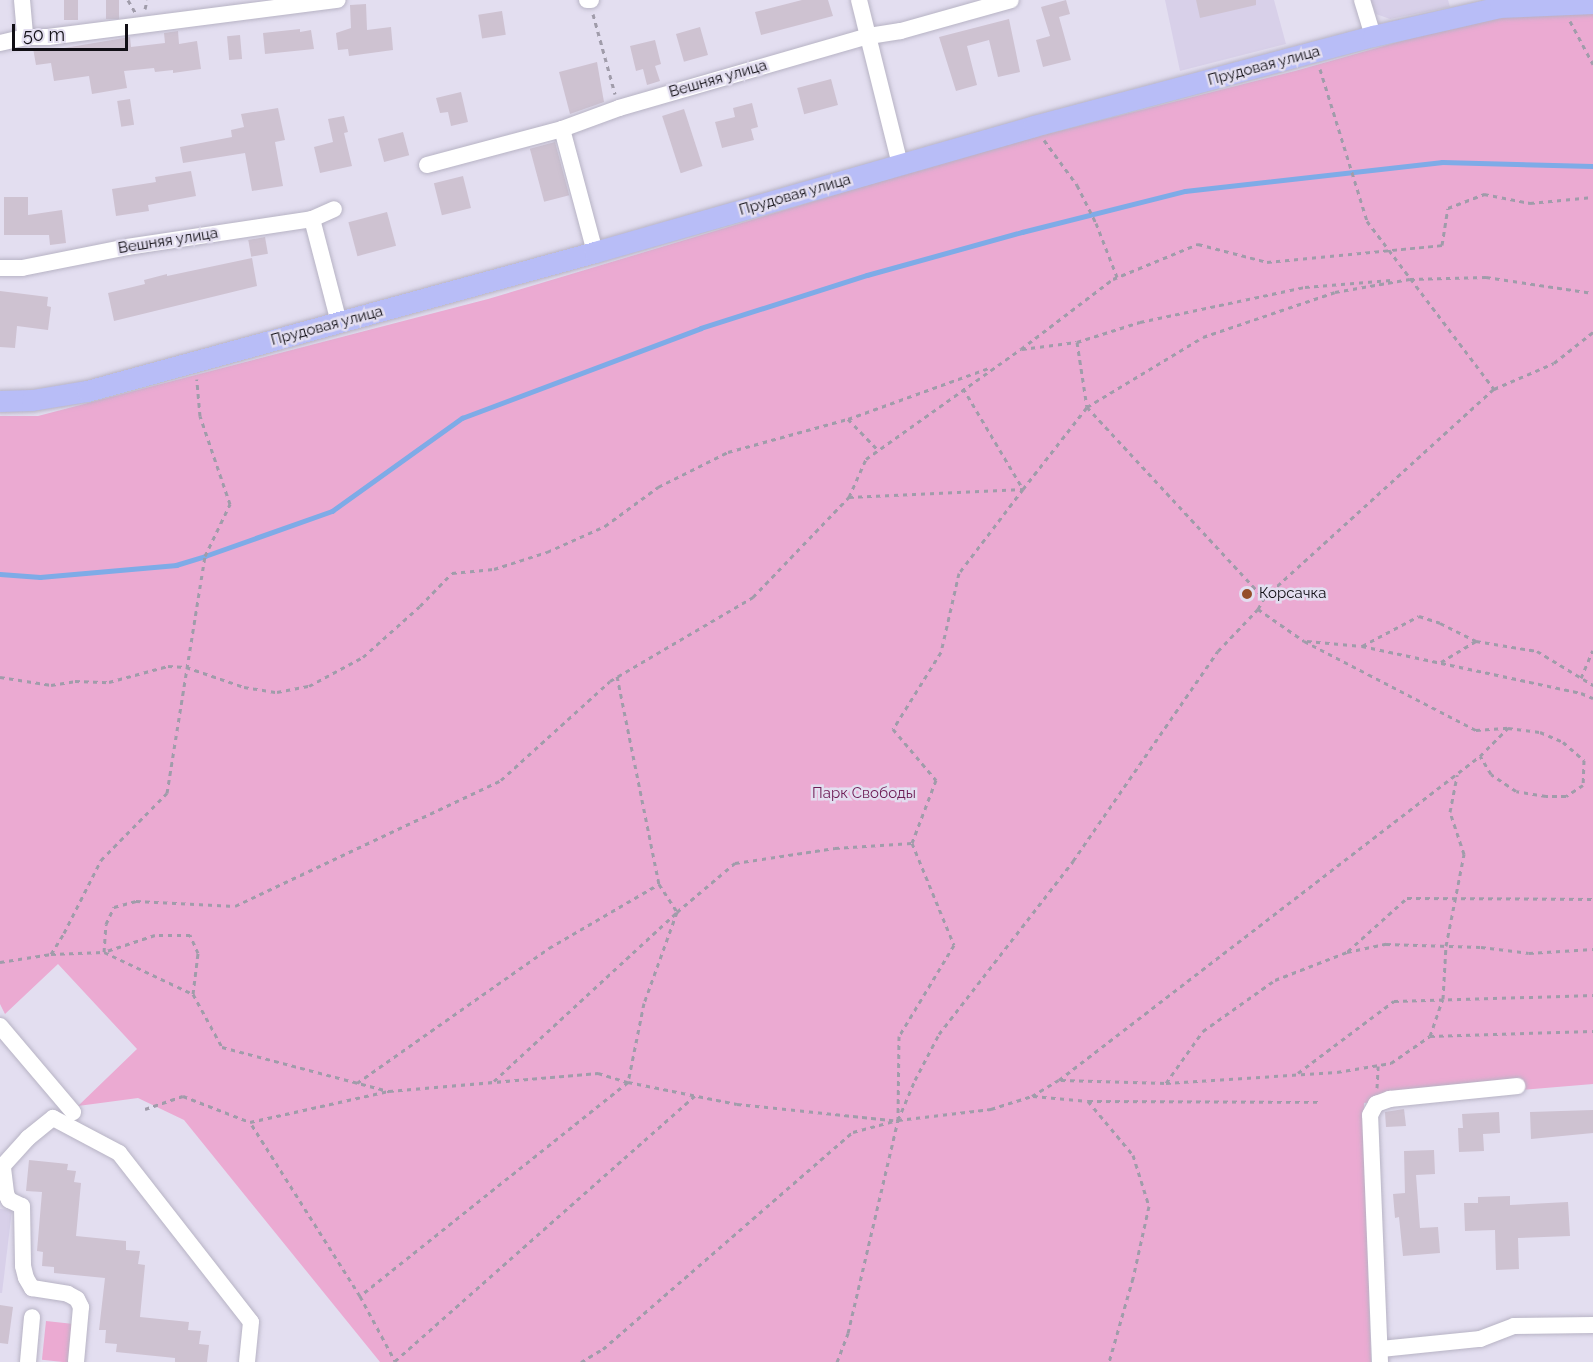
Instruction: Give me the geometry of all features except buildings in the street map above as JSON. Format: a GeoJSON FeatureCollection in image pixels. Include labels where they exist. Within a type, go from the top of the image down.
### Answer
{"type":"FeatureCollection","features":[{"type":"Feature","properties":{"kind":"main road","name":"Прудовая улица"},"geometry":{"type":"LineString","coordinates":[[0,401],[32,400],[87,391],[595,252],[1034,126],[1373,36],[1500,7],[1561,2],[1593,3]]}},
{"type":"Feature","properties":{"kind":"street"},"geometry":{"type":"LineString","coordinates":[[21,0],[25,37]]}},
{"type":"Feature","properties":{"kind":"street"},"geometry":{"type":"LineString","coordinates":[[0,43],[25,37],[48,37],[279,3],[338,0]]}},
{"type":"Feature","properties":{"kind":"street"},"geometry":{"type":"LineString","coordinates":[[859,0],[900,164]]}},
{"type":"Feature","properties":{"kind":"street","name":"Вешняя улица"},"geometry":{"type":"LineString","coordinates":[[427,165],[562,129],[619,108],[869,36],[901,31],[1011,0]]}},
{"type":"Feature","properties":{"kind":"street"},"geometry":{"type":"LineString","coordinates":[[1362,0],[1373,36]]}},
{"type":"Feature","properties":{"kind":"street"},"geometry":{"type":"LineString","coordinates":[[562,129],[595,252]]}},
{"type":"Feature","properties":{"kind":"street","name":"Вешняя улица"},"geometry":{"type":"LineString","coordinates":[[0,268],[22,268],[127,247],[312,219],[334,208]]}},
{"type":"Feature","properties":{"kind":"street"},"geometry":{"type":"LineString","coordinates":[[312,219],[339,323]]}},
{"type":"Feature","properties":{"kind":"street"},"geometry":{"type":"LineString","coordinates":[[0,1026],[73,1112]]}},
{"type":"Feature","properties":{"kind":"street"},"geometry":{"type":"LineString","coordinates":[[1517,1086],[1390,1099],[1376,1104],[1370,1115],[1381,1355],[1480,1339],[1514,1326],[1593,1325]]}},
{"type":"Feature","properties":{"kind":"street"},"geometry":{"type":"LineString","coordinates":[[76,1362],[81,1307],[77,1299],[68,1294],[32,1288],[26,1278],[23,1266],[22,1206],[9,1200],[1,1168],[28,1138],[53,1118],[119,1153],[250,1322],[247,1362]]}},
{"type":"Feature","properties":{"kind":"street"},"geometry":{"type":"LineString","coordinates":[[28,1362],[33,1317]]}},
{"type":"Feature","properties":{"kind":"path"},"geometry":{"type":"LineString","coordinates":[[589,0],[619,108]]}},
{"type":"Feature","properties":{"kind":"path"},"geometry":{"type":"LineString","coordinates":[[1561,2],[1593,64]]}},
{"type":"Feature","properties":{"kind":"path"},"geometry":{"type":"LineString","coordinates":[[1315,53],[1367,221],[1494,389]]}},
{"type":"Feature","properties":{"kind":"path"},"geometry":{"type":"LineString","coordinates":[[1034,126],[1077,185],[1096,223],[1117,277]]}},
{"type":"Feature","properties":{"kind":"path"},"geometry":{"type":"LineString","coordinates":[[104,952],[106,924],[114,907],[136,901],[235,906],[501,780],[617,676],[753,597],[849,497],[866,459],[1021,349],[1117,277],[1198,244],[1268,262],[1442,245],[1448,208],[1484,194],[1530,203],[1593,197]]}},
{"type":"Feature","properties":{"kind":"path"},"geometry":{"type":"LineString","coordinates":[[1021,349],[1077,342],[1140,322],[1305,287],[1410,279],[1486,277],[1593,293]]}},
{"type":"Feature","properties":{"kind":"path"},"geometry":{"type":"LineString","coordinates":[[898,1120],[899,1036],[954,945],[912,843],[936,780],[894,729],[941,652],[959,573],[1087,407],[1203,337],[1335,292],[1410,279]]}},
{"type":"Feature","properties":{"kind":"path"},"geometry":{"type":"LineString","coordinates":[[837,1362],[848,1334],[898,1120],[915,1080],[939,1034],[1073,861],[1218,651],[1258,609],[1264,598],[1494,389],[1554,363],[1593,332]]}},
{"type":"Feature","properties":{"kind":"path"},"geometry":{"type":"LineString","coordinates":[[1077,342],[1087,407],[1264,598]]}},
{"type":"Feature","properties":{"kind":"path"},"geometry":{"type":"LineString","coordinates":[[51,954],[101,860],[167,793],[205,556],[230,504],[200,416],[195,362]]}},
{"type":"Feature","properties":{"kind":"path"},"geometry":{"type":"LineString","coordinates":[[0,677],[51,685],[75,681],[109,682],[168,666],[186,667],[244,687],[277,692],[309,686],[363,657],[420,606],[452,573],[494,569],[547,552],[605,526],[658,488],[728,452],[848,420],[996,366]]}},
{"type":"Feature","properties":{"kind":"path"},"geometry":{"type":"LineString","coordinates":[[963,388],[1023,489]]}},
{"type":"Feature","properties":{"kind":"path"},"geometry":{"type":"LineString","coordinates":[[848,420],[878,450]]}},
{"type":"Feature","properties":{"kind":"path"},"geometry":{"type":"LineString","coordinates":[[849,497],[1023,489]]}},
{"type":"Feature","properties":{"kind":"path"},"geometry":{"type":"LineString","coordinates":[[1258,609],[1304,641],[1476,730],[1508,728],[1540,732],[1563,742],[1584,760],[1583,785],[1566,796],[1516,791],[1491,774],[1480,756]]}},
{"type":"Feature","properties":{"kind":"path"},"geometry":{"type":"LineString","coordinates":[[1362,646],[1419,616],[1440,623],[1476,641],[1537,651],[1593,685]]}},
{"type":"Feature","properties":{"kind":"path"},"geometry":{"type":"LineString","coordinates":[[1304,641],[1362,646],[1581,693],[1593,698]]}},
{"type":"Feature","properties":{"kind":"path"},"geometry":{"type":"LineString","coordinates":[[1439,663],[1476,641]]}},
{"type":"Feature","properties":{"kind":"path"},"geometry":{"type":"LineString","coordinates":[[1581,678],[1593,650]]}},
{"type":"Feature","properties":{"kind":"path"},"geometry":{"type":"LineString","coordinates":[[617,676],[659,884],[677,912]]}},
{"type":"Feature","properties":{"kind":"path"},"geometry":{"type":"LineString","coordinates":[[581,1362],[603,1349],[852,1132],[898,1120],[991,1109],[1032,1096],[1059,1080],[1457,775],[1508,728]]}},
{"type":"Feature","properties":{"kind":"path"},"geometry":{"type":"LineString","coordinates":[[1430,1036],[1443,999],[1446,946],[1464,854],[1450,812],[1457,775]]}},
{"type":"Feature","properties":{"kind":"path"},"geometry":{"type":"LineString","coordinates":[[493,1083],[677,912],[735,862],[835,848],[912,843]]}},
{"type":"Feature","properties":{"kind":"path"},"geometry":{"type":"LineString","coordinates":[[357,1083],[549,948],[659,884]]}},
{"type":"Feature","properties":{"kind":"path"},"geometry":{"type":"LineString","coordinates":[[1347,952],[1407,898],[1593,899]]}},
{"type":"Feature","properties":{"kind":"path"},"geometry":{"type":"LineString","coordinates":[[360,1296],[628,1082],[644,1003],[677,912]]}},
{"type":"Feature","properties":{"kind":"path"},"geometry":{"type":"LineString","coordinates":[[0,962],[51,954],[104,952],[155,935],[190,935],[198,953],[193,994],[222,1047],[389,1091]]}},
{"type":"Feature","properties":{"kind":"path"},"geometry":{"type":"LineString","coordinates":[[1166,1083],[1203,1031],[1275,980],[1347,952],[1386,944],[1529,953],[1593,949]]}},
{"type":"Feature","properties":{"kind":"path"},"geometry":{"type":"LineString","coordinates":[[104,952],[193,994]]}},
{"type":"Feature","properties":{"kind":"path"},"geometry":{"type":"LineString","coordinates":[[1296,1074],[1394,1001],[1593,995]]}},
{"type":"Feature","properties":{"kind":"path"},"geometry":{"type":"LineString","coordinates":[[1059,1080],[1166,1083],[1296,1074],[1391,1063],[1430,1036],[1593,1031]]}},
{"type":"Feature","properties":{"kind":"path"},"geometry":{"type":"LineString","coordinates":[[1376,1104],[1378,1066]]}},
{"type":"Feature","properties":{"kind":"path"},"geometry":{"type":"LineString","coordinates":[[145,1109],[183,1096],[250,1122],[389,1091],[598,1073],[628,1082],[737,1104],[898,1120]]}},
{"type":"Feature","properties":{"kind":"path"},"geometry":{"type":"LineString","coordinates":[[250,1122],[360,1296],[395,1361],[696,1095]]}},
{"type":"Feature","properties":{"kind":"path"},"geometry":{"type":"LineString","coordinates":[[1032,1096],[1088,1101],[1319,1102]]}},
{"type":"Feature","properties":{"kind":"path"},"geometry":{"type":"LineString","coordinates":[[1088,1101],[1133,1155],[1149,1206],[1109,1362]]}},
{"type":"Feature","properties":{"kind":"shaded area"},"geometry":{"type":"Polygon","coordinates":[[[1165,0],[1274,0],[1286,44],[1180,71],[1165,0]]]}},
{"type":"Feature","properties":{"kind":"shaded area"},"geometry":{"type":"Polygon","coordinates":[[[1370,0],[1448,0],[1450,7],[1390,19],[1376,14],[1370,0]]]}},
{"type":"Feature","properties":{"kind":"shaded area"},"geometry":{"type":"Polygon","coordinates":[[[0,1209],[12,1210],[2,1293],[0,1293],[0,1209]]]}},
{"type":"Feature","properties":{"kind":"green space","name":"Парк Свободы"},"geometry":{"type":"Polygon","coordinates":[[[1593,12],[1593,1084],[1364,1103],[1371,1362],[380,1362],[184,1120],[138,1098],[78,1106],[137,1049],[58,964],[5,1014],[0,1004],[0,416],[38,416],[488,299],[985,150],[1295,71],[1501,13],[1593,12]]]}},
{"type":"Feature","properties":{"kind":"green space"},"geometry":{"type":"Polygon","coordinates":[[[46,1321],[76,1324],[72,1362],[42,1360],[46,1321]]]}},
{"type":"Feature","properties":{"kind":"waterway"},"geometry":{"type":"LineString","coordinates":[[0,574],[40,577],[176,565],[205,556],[332,511],[462,418],[701,328],[867,275],[1022,232],[1185,191],[1442,162],[1593,166]]}},
{"type":"Feature","properties":{"kind":"place","name":"Корсачка"},"geometry":{"type":"Point","coordinates":[1247,594]}}]}
